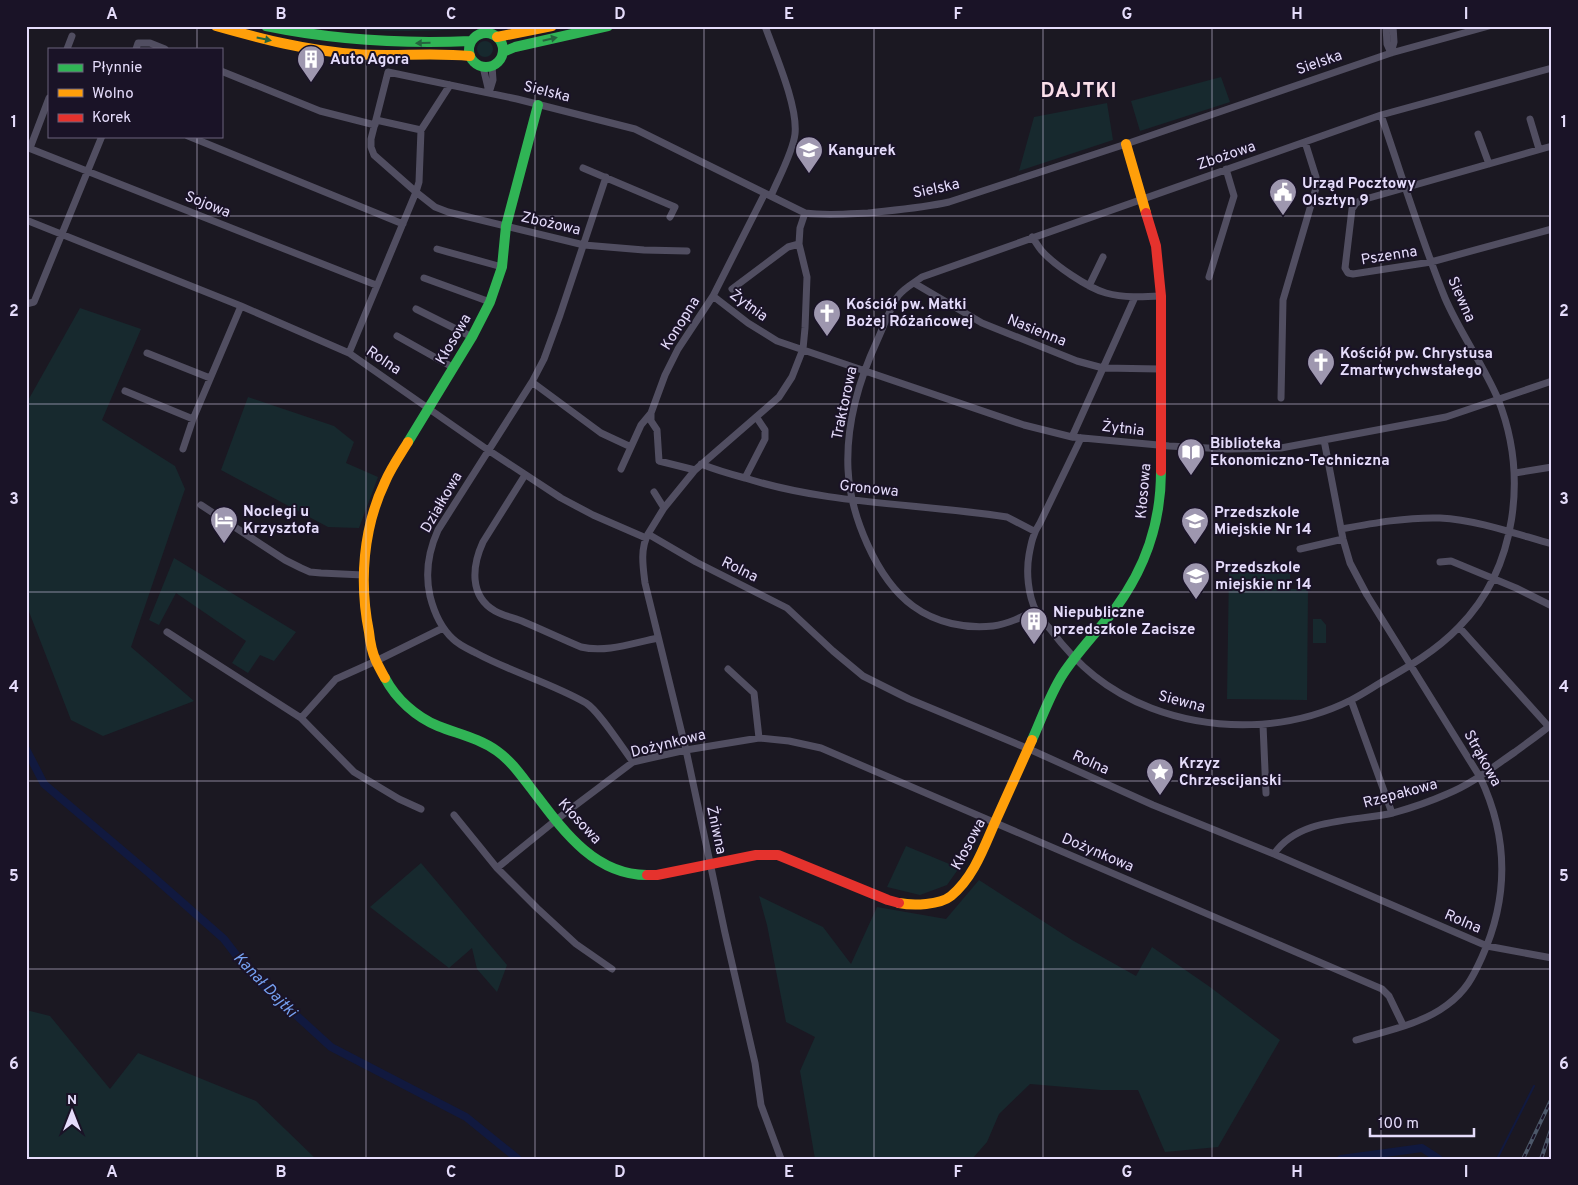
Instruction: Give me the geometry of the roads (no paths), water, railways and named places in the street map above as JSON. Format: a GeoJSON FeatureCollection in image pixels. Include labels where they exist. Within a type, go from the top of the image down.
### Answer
{"type":"FeatureCollection","features":[{"type":"Feature","properties":{"kind":"street"},"geometry":{"type":"LineString","coordinates":[[216,26],[255,37],[352,54],[393,56],[455,54],[470,56]]}},
{"type":"Feature","properties":{"kind":"street"},"geometry":{"type":"LineString","coordinates":[[266,26],[326,37],[395,43],[472,41]]}},
{"type":"Feature","properties":{"kind":"street"},"geometry":{"type":"LineString","coordinates":[[497,37],[552,26]]}},
{"type":"Feature","properties":{"kind":"street"},"geometry":{"type":"LineString","coordinates":[[503,52],[500,41],[493,34],[483,33],[475,37],[469,46],[470,56],[475,63],[488,66],[499,60],[503,52],[515,47],[608,26]]}},
{"type":"Feature","properties":{"kind":"street","name":"Konopna"},"geometry":{"type":"LineString","coordinates":[[621,469],[641,425],[651,413],[665,375],[678,349],[713,296],[768,194],[795,136],[796,123],[793,107],[765,26]]}},
{"type":"Feature","properties":{"kind":"street"},"geometry":{"type":"LineString","coordinates":[[1386,26],[1387,44],[1391,53]]}},
{"type":"Feature","properties":{"kind":"street"},"geometry":{"type":"LineString","coordinates":[[1391,53],[1394,42],[1393,26]]}},
{"type":"Feature","properties":{"kind":"street","name":"Sielska"},"geometry":{"type":"LineString","coordinates":[[388,72],[538,104],[635,129],[805,213],[819,216],[927,207],[942,204],[1126,144],[1391,53],[1489,26]]}},
{"type":"Feature","properties":{"kind":"street"},"geometry":{"type":"LineString","coordinates":[[67,48],[72,36]]}},
{"type":"Feature","properties":{"kind":"street"},"geometry":{"type":"LineString","coordinates":[[136,48],[138,43],[150,43],[162,48]]}},
{"type":"Feature","properties":{"kind":"street"},"geometry":{"type":"LineString","coordinates":[[488,66],[489,93]]}},
{"type":"Feature","properties":{"kind":"street","name":"Zbożowa"},"geometry":{"type":"LineString","coordinates":[[914,283],[922,277],[1032,237],[1381,116],[1552,68]]}},
{"type":"Feature","properties":{"kind":"street"},"geometry":{"type":"LineString","coordinates":[[222,71],[320,111],[420,130]]}},
{"type":"Feature","properties":{"kind":"street","name":"Zbożowa"},"geometry":{"type":"LineString","coordinates":[[388,72],[371,139],[371,147],[374,155],[435,207],[448,212],[584,245],[688,252]]}},
{"type":"Feature","properties":{"kind":"street"},"geometry":{"type":"LineString","coordinates":[[349,353],[416,192],[419,182],[420,130],[450,85]]}},
{"type":"Feature","properties":{"kind":"street","name":"Sojowa"},"geometry":{"type":"LineString","coordinates":[[48,100],[28,147],[376,285]]}},
{"type":"Feature","properties":{"kind":"street","name":"Kłosowa"},"geometry":{"type":"LineString","coordinates":[[538,104],[506,226],[502,267],[490,302],[454,368],[428,407],[385,481],[376,504],[366,547],[363,575],[364,613],[376,661],[387,682],[400,700],[418,715],[436,725],[479,740],[497,751],[512,763],[556,820],[579,846],[614,869],[642,875],[657,875],[756,855],[778,855],[888,900],[910,905],[921,905],[946,899],[951,896],[972,872],[1059,681],[1074,659],[1130,589],[1145,560],[1153,538],[1161,483],[1161,296],[1156,246],[1126,144]]}},
{"type":"Feature","properties":{"kind":"street","name":"Siewna"},"geometry":{"type":"LineString","coordinates":[[1081,438],[1040,523],[1034,531],[1027,571],[1030,591],[1036,610],[1074,659],[1110,687],[1151,708],[1180,717],[1208,722],[1263,725],[1314,714],[1351,700],[1412,664],[1460,627],[1493,579],[1503,556],[1509,532],[1512,516],[1514,473],[1508,433],[1498,400],[1481,364],[1456,322],[1432,262],[1381,116]]}},
{"type":"Feature","properties":{"kind":"street"},"geometry":{"type":"LineString","coordinates":[[1530,119],[1539,149]]}},
{"type":"Feature","properties":{"kind":"street"},"geometry":{"type":"LineString","coordinates":[[1478,134],[1489,164]]}},
{"type":"Feature","properties":{"kind":"street"},"geometry":{"type":"LineString","coordinates":[[26,304],[34,302],[101,138]]}},
{"type":"Feature","properties":{"kind":"street"},"geometry":{"type":"LineString","coordinates":[[193,138],[403,224]]}},
{"type":"Feature","properties":{"kind":"street"},"geometry":{"type":"LineString","coordinates":[[1280,398],[1283,300],[1316,188],[1316,177],[1305,142]]}},
{"type":"Feature","properties":{"kind":"street","name":"Pszenna"},"geometry":{"type":"LineString","coordinates":[[1552,146],[1356,203],[1352,209],[1345,268],[1348,273],[1354,274],[1432,262],[1552,229]]}},
{"type":"Feature","properties":{"kind":"street"},"geometry":{"type":"LineString","coordinates":[[583,168],[674,207],[670,217]]}},
{"type":"Feature","properties":{"kind":"street"},"geometry":{"type":"LineString","coordinates":[[1209,277],[1234,196],[1226,169]]}},
{"type":"Feature","properties":{"kind":"street","name":"Działkowa"},"geometry":{"type":"LineString","coordinates":[[606,177],[544,359],[532,382],[438,530],[429,557],[429,590],[433,608],[444,628],[453,639],[485,658],[588,704],[633,762]]}},
{"type":"Feature","properties":{"kind":"street","name":"Żniwna"},"geometry":{"type":"LineString","coordinates":[[781,1159],[761,1105],[755,1063],[686,750],[645,583],[642,558],[647,536],[664,508],[695,470],[779,396],[792,377],[803,349],[806,328],[807,277],[799,244],[800,228],[805,213]]}},
{"type":"Feature","properties":{"kind":"street","name":"Rolna"},"geometry":{"type":"LineString","coordinates":[[26,220],[241,306],[349,353],[488,450],[561,498],[593,516],[647,536],[788,608],[833,651],[863,676],[918,703],[1487,946],[1552,958]]}},
{"type":"Feature","properties":{"kind":"street"},"geometry":{"type":"LineString","coordinates":[[1032,237],[1041,250],[1061,267],[1089,286],[1105,293],[1135,297],[1161,296]]}},
{"type":"Feature","properties":{"kind":"street"},"geometry":{"type":"LineString","coordinates":[[732,289],[788,247],[799,244]]}},
{"type":"Feature","properties":{"kind":"street"},"geometry":{"type":"LineString","coordinates":[[437,249],[502,267]]}},
{"type":"Feature","properties":{"kind":"street"},"geometry":{"type":"LineString","coordinates":[[1089,286],[1103,256]]}},
{"type":"Feature","properties":{"kind":"street"},"geometry":{"type":"LineString","coordinates":[[424,278],[490,302]]}},
{"type":"Feature","properties":{"kind":"street","name":"Nasienna"},"geometry":{"type":"LineString","coordinates":[[914,283],[982,323],[1077,361],[1103,368],[1160,369]]}},
{"type":"Feature","properties":{"kind":"street","name":"Traktorowa"},"geometry":{"type":"LineString","coordinates":[[914,283],[898,296],[864,370],[850,429],[848,470],[852,500],[868,547],[878,566],[894,588],[913,606],[932,617],[953,624],[972,627],[994,626],[1036,610]]}},
{"type":"Feature","properties":{"kind":"street","name":"Żytnia"},"geometry":{"type":"LineString","coordinates":[[713,296],[748,323],[777,341],[1024,425],[1081,438],[1228,449],[1277,449],[1446,417],[1552,381]]}},
{"type":"Feature","properties":{"kind":"street"},"geometry":{"type":"LineString","coordinates":[[1072,437],[1135,297]]}},
{"type":"Feature","properties":{"kind":"street"},"geometry":{"type":"LineString","coordinates":[[183,449],[193,419],[241,306]]}},
{"type":"Feature","properties":{"kind":"street"},"geometry":{"type":"LineString","coordinates":[[416,309],[472,337]]}},
{"type":"Feature","properties":{"kind":"street"},"geometry":{"type":"LineString","coordinates":[[397,336],[454,368]]}},
{"type":"Feature","properties":{"kind":"street"},"geometry":{"type":"LineString","coordinates":[[147,353],[210,378]]}},
{"type":"Feature","properties":{"kind":"street"},"geometry":{"type":"LineString","coordinates":[[532,382],[601,433],[631,447]]}},
{"type":"Feature","properties":{"kind":"street"},"geometry":{"type":"LineString","coordinates":[[125,391],[193,419]]}},
{"type":"Feature","properties":{"kind":"street"},"geometry":{"type":"LineString","coordinates":[[651,413],[652,421],[657,430],[659,461],[695,470]]}},
{"type":"Feature","properties":{"kind":"street"},"geometry":{"type":"LineString","coordinates":[[745,478],[765,439],[765,430],[756,418]]}},
{"type":"Feature","properties":{"kind":"street","name":"Strąkowa"},"geometry":{"type":"LineString","coordinates":[[1324,440],[1343,539],[1350,563],[1367,595],[1412,664],[1488,792],[1495,816],[1502,864],[1499,906],[1494,926],[1473,978],[1466,988],[1447,1005],[1430,1016],[1356,1040]]}},
{"type":"Feature","properties":{"kind":"street","name":"Gronowa"},"geometry":{"type":"LineString","coordinates":[[701,464],[714,470],[813,495],[1007,517],[1034,531]]}},
{"type":"Feature","properties":{"kind":"street"},"geometry":{"type":"LineString","coordinates":[[1514,473],[1552,467]]}},
{"type":"Feature","properties":{"kind":"street"},"geometry":{"type":"LineString","coordinates":[[525,474],[478,553],[475,565],[476,583],[483,600],[496,611],[592,650],[658,638]]}},
{"type":"Feature","properties":{"kind":"street"},"geometry":{"type":"LineString","coordinates":[[654,492],[664,508]]}},
{"type":"Feature","properties":{"kind":"street"},"geometry":{"type":"LineString","coordinates":[[201,505],[285,560],[310,572],[363,575]]}},
{"type":"Feature","properties":{"kind":"street"},"geometry":{"type":"LineString","coordinates":[[1341,529],[1391,521],[1442,518],[1483,525],[1552,544]]}},
{"type":"Feature","properties":{"kind":"street"},"geometry":{"type":"LineString","coordinates":[[1300,549],[1343,539]]}},
{"type":"Feature","properties":{"kind":"street"},"geometry":{"type":"LineString","coordinates":[[1440,562],[1451,561],[1516,588],[1552,606]]}},
{"type":"Feature","properties":{"kind":"street"},"geometry":{"type":"LineString","coordinates":[[1460,627],[1550,726]]}},
{"type":"Feature","properties":{"kind":"street"},"geometry":{"type":"LineString","coordinates":[[301,718],[336,679],[444,628]]}},
{"type":"Feature","properties":{"kind":"street"},"geometry":{"type":"LineString","coordinates":[[167,632],[301,718],[354,772],[399,799],[421,809]]}},
{"type":"Feature","properties":{"kind":"street"},"geometry":{"type":"LineString","coordinates":[[728,669],[754,693],[759,738]]}},
{"type":"Feature","properties":{"kind":"street"},"geometry":{"type":"LineString","coordinates":[[1351,700],[1392,813]]}},
{"type":"Feature","properties":{"kind":"street"},"geometry":{"type":"LineString","coordinates":[[1263,725],[1266,793]]}},
{"type":"Feature","properties":{"kind":"street","name":"Rzepakowa"},"geometry":{"type":"LineString","coordinates":[[1274,854],[1281,844],[1294,834],[1312,827],[1392,813],[1418,806],[1450,793],[1480,777],[1550,726]]}},
{"type":"Feature","properties":{"kind":"street","name":"Dożynkowa"},"geometry":{"type":"LineString","coordinates":[[497,868],[556,820],[633,762],[686,750],[759,738],[789,741],[821,748],[1382,989],[1390,996],[1403,1026]]}},
{"type":"Feature","properties":{"kind":"street"},"geometry":{"type":"LineString","coordinates":[[454,816],[497,868],[538,908],[576,944],[612,969]]}},
{"type":"Feature","properties":{"kind":"waterway","name":"Kanał Dajtki"},"geometry":{"type":"LineString","coordinates":[[26,749],[44,784],[224,939],[250,973],[331,1047],[466,1117],[518,1159]]}},
{"type":"Feature","properties":{"kind":"waterway"},"geometry":{"type":"LineString","coordinates":[[1497,1159],[1534,1086]]}},
{"type":"Feature","properties":{"kind":"waterway","name":"Kanał Dajtki"},"geometry":{"type":"LineString","coordinates":[[1341,1159],[1422,1148],[1439,1159]]}},
{"type":"Feature","properties":{"kind":"railway"},"geometry":{"type":"LineString","coordinates":[[1523,1159],[1552,1098]]}},
{"type":"Feature","properties":{"kind":"railway"},"geometry":{"type":"LineString","coordinates":[[1541,1159],[1552,1127]]}},
{"type":"Feature","properties":{"kind":"place","name":"Auto Agora"},"geometry":{"type":"Point","coordinates":[311,83]}},
{"type":"Feature","properties":{"kind":"place","name":"Kangurek"},"geometry":{"type":"Point","coordinates":[809,174]}},
{"type":"Feature","properties":{"kind":"place","name":"Urząd Pocztowy Olsztyn 9"},"geometry":{"type":"Point","coordinates":[1283,216]}},
{"type":"Feature","properties":{"kind":"place","name":"Kościół pw. Matki Bożej Różańcowej"},"geometry":{"type":"Point","coordinates":[827,337]}},
{"type":"Feature","properties":{"kind":"place","name":"Kościół pw. Chrystusa Zmartwychwstałego"},"geometry":{"type":"Point","coordinates":[1321,386]}},
{"type":"Feature","properties":{"kind":"place","name":"Biblioteka Ekonomiczno-Techniczna"},"geometry":{"type":"Point","coordinates":[1191,476]}},
{"type":"Feature","properties":{"kind":"place","name":"Noclegi u Krzysztofa"},"geometry":{"type":"Point","coordinates":[224,544]}},
{"type":"Feature","properties":{"kind":"place","name":"Przedszkole Miejskie Nr 14"},"geometry":{"type":"Point","coordinates":[1195,545]}},
{"type":"Feature","properties":{"kind":"place","name":"Przedszkole miejskie nr 14"},"geometry":{"type":"Point","coordinates":[1196,600]}},
{"type":"Feature","properties":{"kind":"place","name":"Niepubliczne przedszkole Zacisze"},"geometry":{"type":"Point","coordinates":[1034,645]}},
{"type":"Feature","properties":{"kind":"place","name":"Krzyz Chrzescijanski"},"geometry":{"type":"Point","coordinates":[1160,796]}},
{"type":"Feature","properties":{"kind":"district","name":"DAJTKI"},"geometry":{"type":"Point","coordinates":[1079,90]}}]}
